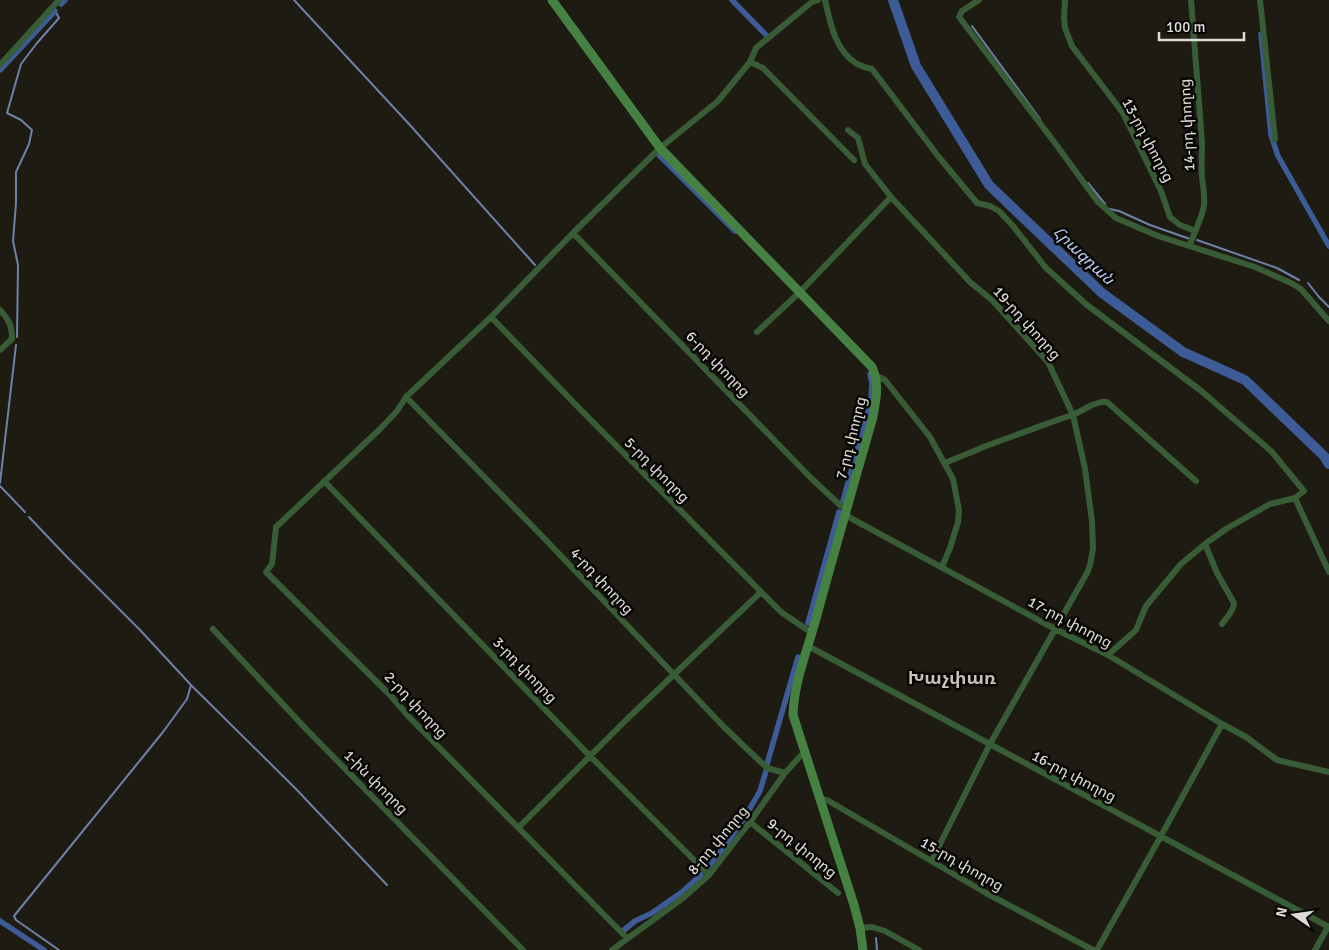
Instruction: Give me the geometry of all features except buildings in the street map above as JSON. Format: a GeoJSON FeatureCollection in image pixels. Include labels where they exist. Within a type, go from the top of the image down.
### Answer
{"type":"FeatureCollection","features":[{"type":"Feature","properties":{"kind":"main road"},"geometry":{"type":"LineString","coordinates":[[552,0],[660,148],[872,367],[875,375]]}},
{"type":"Feature","properties":{"kind":"main road","name":"7-րդ փողոց"},"geometry":{"type":"LineString","coordinates":[[863,950],[860,928],[793,715],[798,678],[873,416],[878,388],[875,375]]}},
{"type":"Feature","properties":{"kind":"street"},"geometry":{"type":"LineString","coordinates":[[0,65],[59,0]]}},
{"type":"Feature","properties":{"kind":"street"},"geometry":{"type":"LineString","coordinates":[[324,481],[380,429],[397,411],[406,397],[491,317],[660,148],[718,101],[750,62],[756,48],[812,2],[818,0]]}},
{"type":"Feature","properties":{"kind":"street"},"geometry":{"type":"LineString","coordinates":[[825,0],[831,26],[843,52],[857,64],[872,69],[977,204],[990,206],[999,211],[1014,226],[1046,268],[1087,305],[1200,390],[1271,451],[1304,491],[1295,498],[1270,504],[1226,529],[1180,564],[1146,606],[1136,630],[1108,655]]}},
{"type":"Feature","properties":{"kind":"street"},"geometry":{"type":"LineString","coordinates":[[979,0],[962,11],[959,18],[1098,202],[1116,218],[1158,236],[1255,267],[1291,283],[1301,289],[1329,321]]}},
{"type":"Feature","properties":{"kind":"street","name":"13-րդ փողոց"},"geometry":{"type":"LineString","coordinates":[[1065,0],[1065,28],[1072,46],[1123,113],[1161,191],[1170,217],[1180,225],[1194,231]]}},
{"type":"Feature","properties":{"kind":"street","name":"14-րդ փողոց"},"geometry":{"type":"LineString","coordinates":[[1190,245],[1195,235],[1194,231],[1200,220],[1204,204],[1201,163],[1202,142],[1191,0]]}},
{"type":"Feature","properties":{"kind":"street"},"geometry":{"type":"LineString","coordinates":[[1260,0],[1276,139]]}},
{"type":"Feature","properties":{"kind":"street"},"geometry":{"type":"LineString","coordinates":[[750,62],[763,68],[854,160]]}},
{"type":"Feature","properties":{"kind":"street","name":"19-րդ փողոց"},"geometry":{"type":"LineString","coordinates":[[848,130],[858,138],[865,164],[891,197],[1048,362],[1074,416],[1085,469],[1092,521],[1093,549],[1087,573],[990,744],[932,860]]}},
{"type":"Feature","properties":{"kind":"street"},"geometry":{"type":"LineString","coordinates":[[757,332],[800,292],[891,197]]}},
{"type":"Feature","properties":{"kind":"street","name":"6-րդ փողոց"},"geometry":{"type":"LineString","coordinates":[[573,233],[846,512]]}},
{"type":"Feature","properties":{"kind":"street"},"geometry":{"type":"LineString","coordinates":[[0,310],[12,327],[12,338],[0,350]]}},
{"type":"Feature","properties":{"kind":"street","name":"5-րդ փողոց"},"geometry":{"type":"LineString","coordinates":[[491,317],[781,612],[812,633]]}},
{"type":"Feature","properties":{"kind":"street"},"geometry":{"type":"LineString","coordinates":[[875,375],[885,380],[930,436],[953,480],[959,510],[958,522],[942,567]]}},
{"type":"Feature","properties":{"kind":"street","name":"4-րդ փողոց"},"geometry":{"type":"LineString","coordinates":[[406,397],[753,756],[767,768],[785,773]]}},
{"type":"Feature","properties":{"kind":"street"},"geometry":{"type":"LineString","coordinates":[[945,463],[1060,419],[1074,416],[1092,405],[1107,402],[1196,481]]}},
{"type":"Feature","properties":{"kind":"street","name":"3-րդ փողոց"},"geometry":{"type":"LineString","coordinates":[[324,481],[590,756],[709,875]]}},
{"type":"Feature","properties":{"kind":"street","name":"2-րդ փողոց"},"geometry":{"type":"LineString","coordinates":[[324,481],[276,527],[272,564],[266,572],[389,694],[411,719],[628,938]]}},
{"type":"Feature","properties":{"kind":"street"},"geometry":{"type":"LineString","coordinates":[[1295,498],[1329,572]]}},
{"type":"Feature","properties":{"kind":"street","name":"17-րդ փողոց"},"geometry":{"type":"LineString","coordinates":[[846,512],[1055,629],[1108,655],[1246,737],[1277,760],[1329,772]]}},
{"type":"Feature","properties":{"kind":"street"},"geometry":{"type":"LineString","coordinates":[[1205,544],[1234,603],[1232,610],[1222,624]]}},
{"type":"Feature","properties":{"kind":"street"},"geometry":{"type":"LineString","coordinates":[[519,827],[626,720],[761,592]]}},
{"type":"Feature","properties":{"kind":"street","name":"1-ին փողոց"},"geometry":{"type":"LineString","coordinates":[[214,629],[306,729],[523,950]]}},
{"type":"Feature","properties":{"kind":"street","name":"16-րդ փողոց"},"geometry":{"type":"LineString","coordinates":[[808,646],[1328,927]]}},
{"type":"Feature","properties":{"kind":"street"},"geometry":{"type":"LineString","coordinates":[[1097,950],[1222,724]]}},
{"type":"Feature","properties":{"kind":"street","name":"8-րդ փողոց"},"geometry":{"type":"LineString","coordinates":[[612,950],[683,898],[709,875],[785,773],[805,751]]}},
{"type":"Feature","properties":{"kind":"street","name":"15-րդ փողոց"},"geometry":{"type":"LineString","coordinates":[[820,799],[827,800],[986,893],[1093,950]]}},
{"type":"Feature","properties":{"kind":"street","name":"9-րդ փողոց"},"geometry":{"type":"LineString","coordinates":[[750,822],[838,893]]}},
{"type":"Feature","properties":{"kind":"street"},"geometry":{"type":"LineString","coordinates":[[860,928],[872,927],[885,931],[919,950]]}},
{"type":"Feature","properties":{"kind":"street"},"geometry":{"type":"LineString","coordinates":[[1315,950],[1328,927]]}},
{"type":"Feature","properties":{"kind":"waterway"},"geometry":{"type":"LineString","coordinates":[[61,4],[65,0]]}},
{"type":"Feature","properties":{"kind":"waterway"},"geometry":{"type":"LineString","coordinates":[[294,0],[409,124],[535,265]]}},
{"type":"Feature","properties":{"kind":"waterway"},"geometry":{"type":"LineString","coordinates":[[732,0],[767,36]]}},
{"type":"Feature","properties":{"kind":"waterway","name":"Հրազդան"},"geometry":{"type":"LineString","coordinates":[[893,0],[916,66],[989,185],[1102,293],[1183,352],[1245,380],[1324,456],[1329,464]]}},
{"type":"Feature","properties":{"kind":"waterway"},"geometry":{"type":"LineString","coordinates":[[17,337],[18,265],[13,241],[16,172],[29,144],[32,130],[21,120],[7,113],[21,64],[59,18],[55,11]]}},
{"type":"Feature","properties":{"kind":"waterway"},"geometry":{"type":"LineString","coordinates":[[0,70],[55,11]]}},
{"type":"Feature","properties":{"kind":"waterway"},"geometry":{"type":"LineString","coordinates":[[972,26],[1040,119]]}},
{"type":"Feature","properties":{"kind":"waterway"},"geometry":{"type":"LineString","coordinates":[[1261,34],[1271,135],[1278,156],[1329,246]]}},
{"type":"Feature","properties":{"kind":"waterway"},"geometry":{"type":"LineString","coordinates":[[659,155],[735,231]]}},
{"type":"Feature","properties":{"kind":"waterway"},"geometry":{"type":"LineString","coordinates":[[1088,183],[1105,204]]}},
{"type":"Feature","properties":{"kind":"waterway"},"geometry":{"type":"LineString","coordinates":[[1110,209],[1190,239]]}},
{"type":"Feature","properties":{"kind":"waterway"},"geometry":{"type":"LineString","coordinates":[[1197,240],[1277,268],[1299,280]]}},
{"type":"Feature","properties":{"kind":"waterway"},"geometry":{"type":"LineString","coordinates":[[1308,283],[1329,307]]}},
{"type":"Feature","properties":{"kind":"waterway"},"geometry":{"type":"LineString","coordinates":[[0,483],[16,345]]}},
{"type":"Feature","properties":{"kind":"waterway"},"geometry":{"type":"LineString","coordinates":[[843,501],[871,399],[872,384],[870,374]]}},
{"type":"Feature","properties":{"kind":"waterway"},"geometry":{"type":"LineString","coordinates":[[0,486],[25,512]]}},
{"type":"Feature","properties":{"kind":"waterway"},"geometry":{"type":"LineString","coordinates":[[808,623],[839,512]]}},
{"type":"Feature","properties":{"kind":"waterway"},"geometry":{"type":"LineString","coordinates":[[29,517],[191,685],[296,789],[387,885]]}},
{"type":"Feature","properties":{"kind":"waterway"},"geometry":{"type":"LineString","coordinates":[[767,764],[798,657]]}},
{"type":"Feature","properties":{"kind":"waterway"},"geometry":{"type":"LineString","coordinates":[[59,950],[16,920],[14,916],[163,732],[187,699],[191,685]]}},
{"type":"Feature","properties":{"kind":"waterway"},"geometry":{"type":"LineString","coordinates":[[706,869],[745,817],[760,791],[766,771]]}},
{"type":"Feature","properties":{"kind":"waterway"},"geometry":{"type":"LineString","coordinates":[[624,930],[682,892],[701,875]]}},
{"type":"Feature","properties":{"kind":"waterway"},"geometry":{"type":"LineString","coordinates":[[0,921],[44,950]]}},
{"type":"Feature","properties":{"kind":"waterway"},"geometry":{"type":"LineString","coordinates":[[876,938],[877,950]]}},
{"type":"Feature","properties":{"kind":"district","name":"Խաչփառ"},"geometry":{"type":"Point","coordinates":[952,678]}}]}
